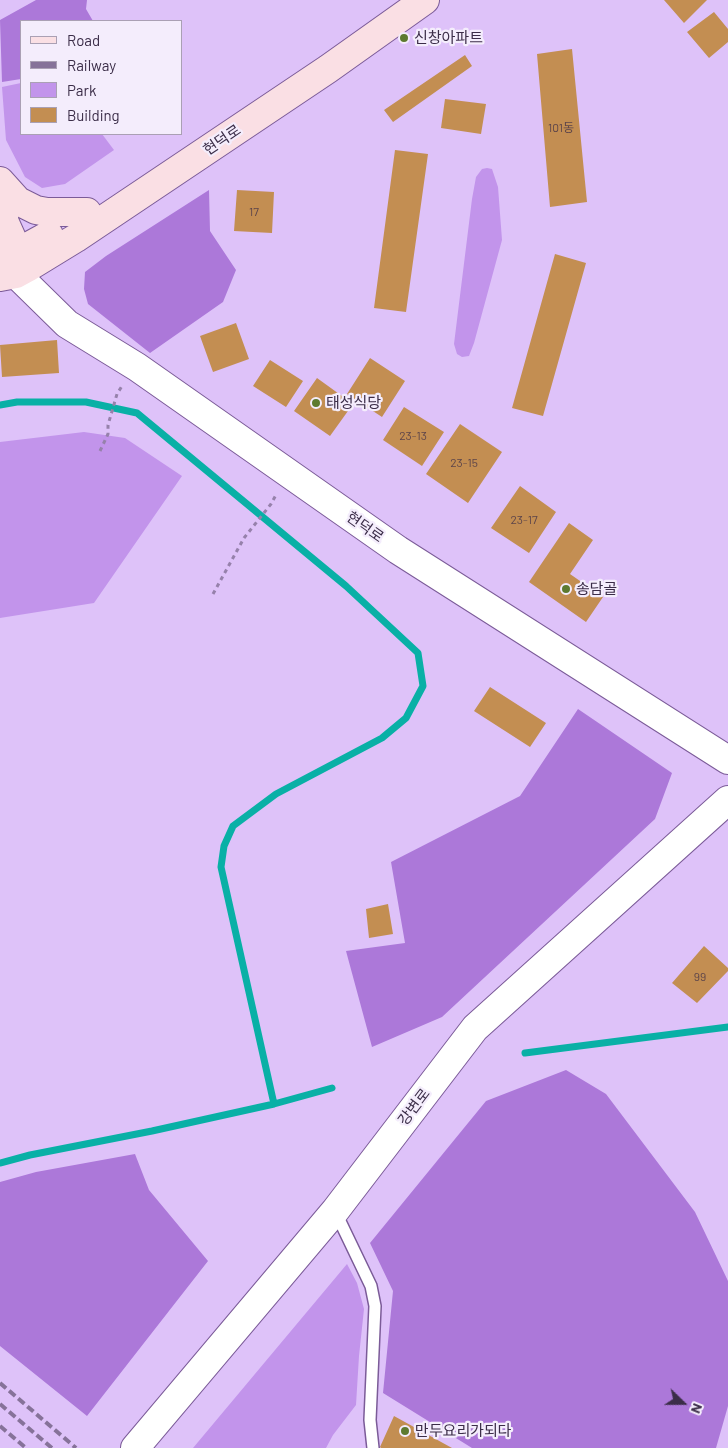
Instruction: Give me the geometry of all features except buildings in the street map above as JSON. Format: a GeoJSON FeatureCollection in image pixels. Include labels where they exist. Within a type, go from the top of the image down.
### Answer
{"type":"FeatureCollection","features":[{"type":"Feature","properties":{"kind":"main road","name":"현덕로"},"geometry":{"type":"LineString","coordinates":[[10,261],[216,132],[304,72],[392,0]]}},
{"type":"Feature","properties":{"kind":"main road","name":"현덕로"},"geometry":{"type":"LineString","coordinates":[[10,261],[76,238],[320,74],[425,0]]}},
{"type":"Feature","properties":{"kind":"main road"},"geometry":{"type":"LineString","coordinates":[[0,181],[18,201],[36,210],[47,212],[87,212]]}},
{"type":"Feature","properties":{"kind":"main road"},"geometry":{"type":"LineString","coordinates":[[0,203],[5,223],[10,261]]}},
{"type":"Feature","properties":{"kind":"street","name":"현덕로"},"geometry":{"type":"LineString","coordinates":[[10,261],[67,324],[137,367],[398,550],[728,760]]}},
{"type":"Feature","properties":{"kind":"street","name":"강변로"},"geometry":{"type":"LineString","coordinates":[[141,1442],[335,1211],[475,1028],[728,800]]}},
{"type":"Feature","properties":{"kind":"lane"},"geometry":{"type":"LineString","coordinates":[[335,1211],[371,1286],[374,1306],[370,1420],[373,1448]]}},
{"type":"Feature","properties":{"kind":"path"},"geometry":{"type":"LineString","coordinates":[[100,451],[108,434],[108,425],[117,394]]}},
{"type":"Feature","properties":{"kind":"path"},"geometry":{"type":"LineString","coordinates":[[213,594],[244,538],[271,504]]}},
{"type":"Feature","properties":{"kind":"green space"},"geometry":{"type":"Polygon","coordinates":[[[20,83],[20,135],[103,135],[114,150],[65,184],[42,188],[25,177],[6,140],[2,87],[20,83]]]}},
{"type":"Feature","properties":{"kind":"green space"},"geometry":{"type":"Polygon","coordinates":[[[482,169],[492,169],[498,187],[502,240],[474,343],[469,356],[462,357],[457,354],[454,344],[472,199],[476,177],[482,169]]]}},
{"type":"Feature","properties":{"kind":"green space"},"geometry":{"type":"Polygon","coordinates":[[[84,432],[125,438],[182,476],[94,603],[0,618],[0,442],[84,432]]]}},
{"type":"Feature","properties":{"kind":"green space"},"geometry":{"type":"Polygon","coordinates":[[[347,1264],[357,1283],[364,1309],[356,1405],[333,1435],[326,1448],[193,1448],[347,1264]]]}},
{"type":"Feature","properties":{"kind":"shaded area"},"geometry":{"type":"Polygon","coordinates":[[[36,0],[87,0],[86,9],[92,20],[20,20],[20,79],[2,82],[0,20],[36,0]]]}},
{"type":"Feature","properties":{"kind":"shaded area"},"geometry":{"type":"Polygon","coordinates":[[[209,190],[210,231],[236,270],[223,302],[150,353],[88,304],[84,289],[85,272],[106,256],[209,190]]]}},
{"type":"Feature","properties":{"kind":"shaded area"},"geometry":{"type":"Polygon","coordinates":[[[578,709],[672,773],[655,819],[442,1017],[372,1047],[346,951],[405,943],[391,862],[520,796],[578,709]]]}},
{"type":"Feature","properties":{"kind":"shaded area"},"geometry":{"type":"Polygon","coordinates":[[[566,1070],[606,1094],[695,1212],[728,1281],[728,1406],[716,1448],[472,1448],[383,1393],[393,1291],[370,1243],[486,1101],[566,1070]]]}},
{"type":"Feature","properties":{"kind":"shaded area"},"geometry":{"type":"Polygon","coordinates":[[[135,1154],[149,1190],[208,1261],[87,1416],[0,1346],[0,1182],[36,1172],[135,1154]]]}},
{"type":"Feature","properties":{"kind":"waterway"},"geometry":{"type":"LineString","coordinates":[[0,405],[17,402],[86,402],[137,413],[346,586],[418,653],[423,686],[406,718],[382,738],[276,794],[233,826],[224,846],[221,867],[274,1104]]}},
{"type":"Feature","properties":{"kind":"waterway"},"geometry":{"type":"LineString","coordinates":[[525,1053],[728,1027]]}},
{"type":"Feature","properties":{"kind":"waterway"},"geometry":{"type":"LineString","coordinates":[[0,1163],[30,1155],[274,1104],[332,1088]]}},
{"type":"Feature","properties":{"kind":"railway"},"geometry":{"type":"LineString","coordinates":[[0,1383],[76,1448]]}},
{"type":"Feature","properties":{"kind":"railway"},"geometry":{"type":"LineString","coordinates":[[0,1404],[52,1448]]}},
{"type":"Feature","properties":{"kind":"railway"},"geometry":{"type":"LineString","coordinates":[[0,1426],[26,1448]]}},
{"type":"Feature","properties":{"kind":"place","name":"신창아파트"},"geometry":{"type":"Point","coordinates":[404,38]}},
{"type":"Feature","properties":{"kind":"place","name":"태성식당"},"geometry":{"type":"Point","coordinates":[316,403]}},
{"type":"Feature","properties":{"kind":"place","name":"송담골"},"geometry":{"type":"Point","coordinates":[566,589]}},
{"type":"Feature","properties":{"kind":"place","name":"만두요리가되다"},"geometry":{"type":"Point","coordinates":[405,1431]}}]}
